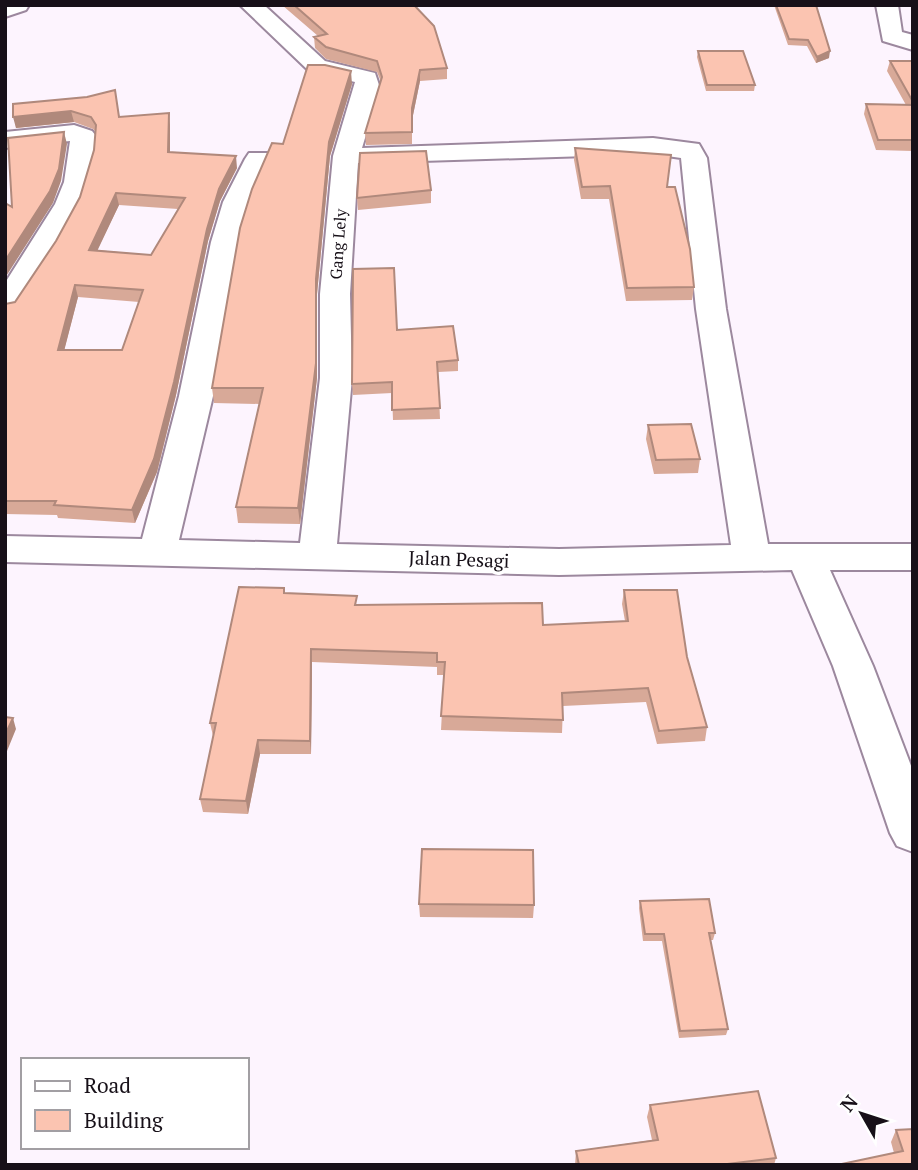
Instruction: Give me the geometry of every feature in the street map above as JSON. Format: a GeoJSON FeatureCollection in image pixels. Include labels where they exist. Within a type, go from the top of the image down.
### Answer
{"type":"FeatureCollection","features":[{"type":"Feature","properties":{"kind":"street"},"geometry":{"type":"LineString","coordinates":[[5,10],[18,5]]}},
{"type":"Feature","properties":{"kind":"street","name":"Gang Lely"},"geometry":{"type":"LineString","coordinates":[[251,5],[323,70],[356,71],[368,78],[368,88],[346,156],[335,294],[335,378],[317,555]]}},
{"type":"Feature","properties":{"kind":"street"},"geometry":{"type":"LineString","coordinates":[[887,5],[891,36],[913,43]]}},
{"type":"Feature","properties":{"kind":"street"},"geometry":{"type":"LineString","coordinates":[[5,141],[74,133],[83,136],[84,147],[82,166],[71,202],[5,307]]}},
{"type":"Feature","properties":{"kind":"street"},"geometry":{"type":"LineString","coordinates":[[346,156],[653,146],[690,150],[694,158],[701,243],[719,366],[752,557]]}},
{"type":"Feature","properties":{"kind":"street"},"geometry":{"type":"LineString","coordinates":[[157,552],[196,396],[225,242],[237,202],[258,159]]}},
{"type":"Feature","properties":{"kind":"street","name":"Jalan Pesagi"},"geometry":{"type":"LineString","coordinates":[[5,549],[559,562],[752,557],[913,557]]}},
{"type":"Feature","properties":{"kind":"street"},"geometry":{"type":"LineString","coordinates":[[805,557],[853,666],[913,833]]}},
{"type":"Feature","properties":{"kind":"building"},"geometry":{"type":"Polygon","coordinates":[[[294,5],[414,5],[434,26],[447,68],[420,70],[412,108],[412,132],[365,133],[382,77],[377,61],[326,47],[314,37],[327,34],[294,5]]]}},
{"type":"Feature","properties":{"kind":"building"},"geometry":{"type":"Polygon","coordinates":[[[776,5],[816,5],[830,51],[817,57],[808,40],[789,39],[776,5]]]}},
{"type":"Feature","properties":{"kind":"building"},"geometry":{"type":"Polygon","coordinates":[[[698,51],[743,51],[755,85],[707,85],[698,51]]]}},
{"type":"Feature","properties":{"kind":"building"},"geometry":{"type":"Polygon","coordinates":[[[890,61],[913,61],[913,102],[890,61]]]}},
{"type":"Feature","properties":{"kind":"building"},"geometry":{"type":"Polygon","coordinates":[[[308,65],[325,65],[351,71],[329,142],[316,279],[316,363],[298,508],[236,507],[263,388],[212,388],[240,228],[252,189],[272,143],[283,144],[308,65]]]}},
{"type":"Feature","properties":{"kind":"building"},"geometry":{"type":"Polygon","coordinates":[[[115,90],[119,117],[169,113],[168,152],[236,156],[219,189],[207,229],[174,382],[154,459],[132,510],[54,505],[56,501],[5,501],[5,304],[15,302],[56,241],[80,197],[94,150],[96,125],[91,117],[71,111],[13,117],[13,104],[87,97],[115,90]],[[116,193],[89,250],[151,255],[185,198],[116,193]],[[75,285],[58,350],[122,350],[143,290],[75,285]]]}},
{"type":"Feature","properties":{"kind":"building"},"geometry":{"type":"Polygon","coordinates":[[[866,104],[913,105],[913,140],[878,140],[866,104]]]}},
{"type":"Feature","properties":{"kind":"building"},"geometry":{"type":"Polygon","coordinates":[[[64,132],[59,169],[50,191],[5,261],[5,203],[12,207],[8,138],[64,132]]]}},
{"type":"Feature","properties":{"kind":"building"},"geometry":{"type":"Polygon","coordinates":[[[575,148],[671,155],[667,187],[675,187],[690,249],[694,287],[627,288],[610,186],[582,187],[575,148]]]}},
{"type":"Feature","properties":{"kind":"building"},"geometry":{"type":"Polygon","coordinates":[[[426,151],[431,190],[357,198],[360,153],[426,151]]]}},
{"type":"Feature","properties":{"kind":"building"},"geometry":{"type":"Polygon","coordinates":[[[394,268],[397,330],[453,326],[458,360],[437,362],[440,408],[392,410],[392,382],[352,384],[353,269],[394,268]]]}},
{"type":"Feature","properties":{"kind":"building"},"geometry":{"type":"Polygon","coordinates":[[[691,424],[700,459],[656,460],[648,425],[691,424]]]}},
{"type":"Feature","properties":{"kind":"building"},"geometry":{"type":"Polygon","coordinates":[[[239,587],[284,588],[284,593],[357,596],[355,605],[542,603],[543,625],[628,621],[624,590],[677,590],[687,657],[707,727],[659,731],[648,688],[562,693],[563,720],[441,716],[445,662],[437,662],[437,653],[311,649],[310,741],[258,740],[246,801],[200,799],[216,723],[210,723],[239,587]]]}},
{"type":"Feature","properties":{"kind":"building"},"geometry":{"type":"Polygon","coordinates":[[[5,717],[13,718],[5,735],[5,717]]]}},
{"type":"Feature","properties":{"kind":"building"},"geometry":{"type":"Polygon","coordinates":[[[422,849],[533,850],[534,905],[419,904],[422,849]]]}},
{"type":"Feature","properties":{"kind":"building"},"geometry":{"type":"Polygon","coordinates":[[[709,899],[715,933],[709,933],[728,1029],[680,1031],[664,934],[645,934],[640,901],[709,899]]]}},
{"type":"Feature","properties":{"kind":"building"},"geometry":{"type":"Polygon","coordinates":[[[758,1091],[776,1158],[719,1165],[579,1165],[576,1151],[658,1140],[650,1105],[758,1091]]]}},
{"type":"Feature","properties":{"kind":"building"},"geometry":{"type":"Polygon","coordinates":[[[913,1129],[913,1165],[837,1165],[903,1151],[896,1130],[913,1129]]]}}]}
